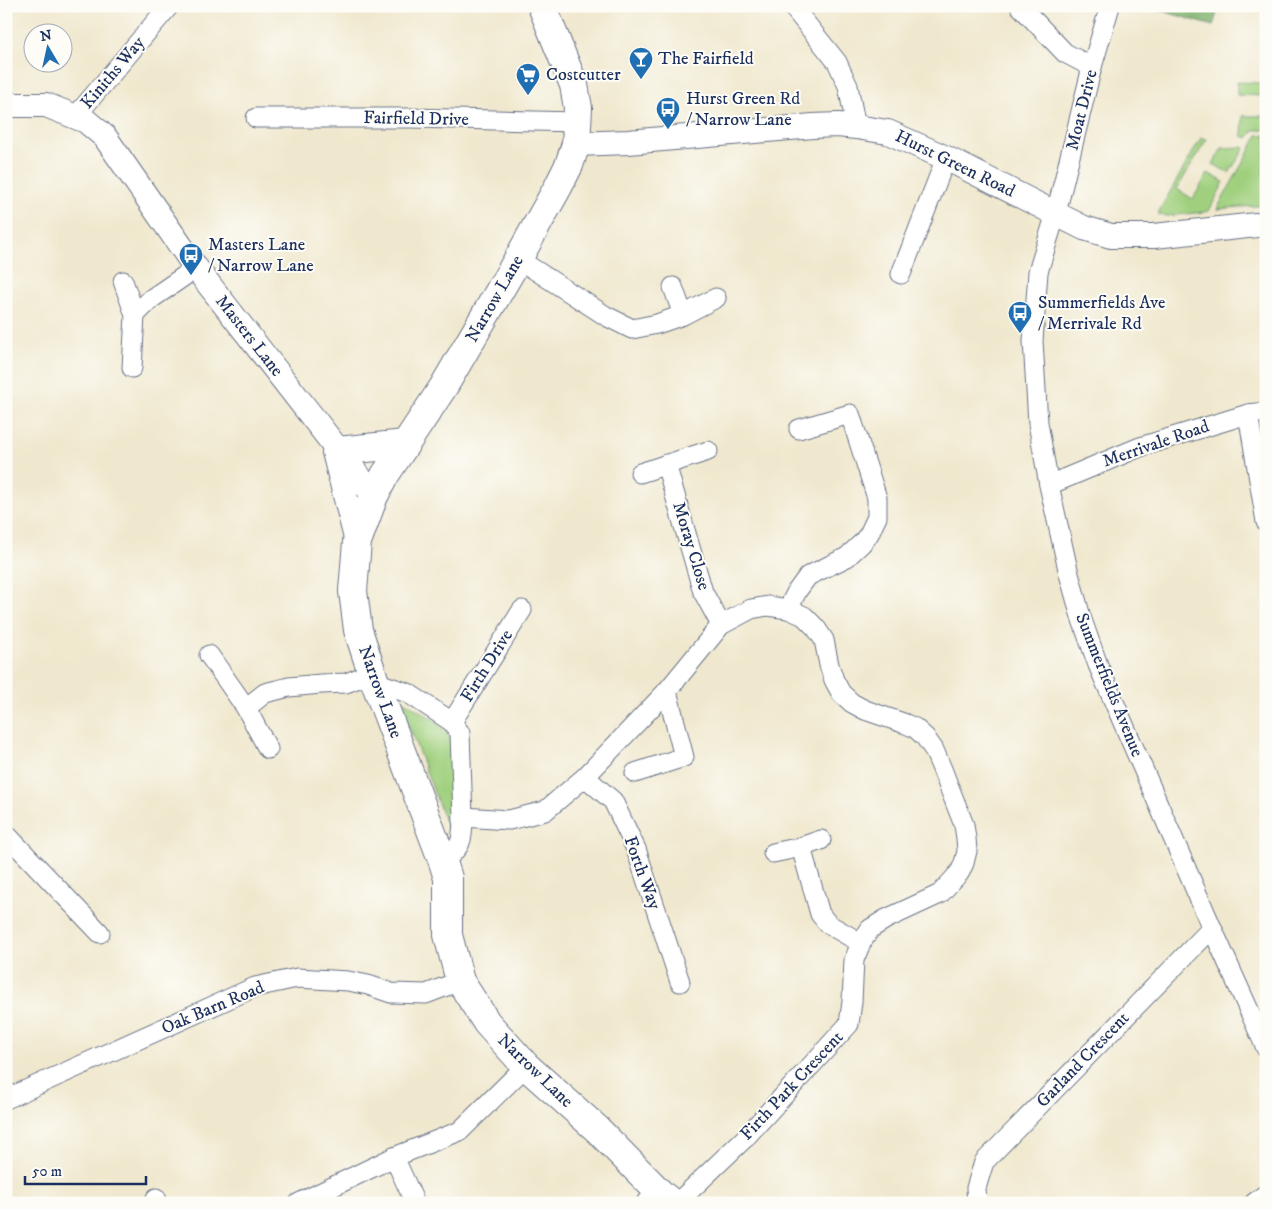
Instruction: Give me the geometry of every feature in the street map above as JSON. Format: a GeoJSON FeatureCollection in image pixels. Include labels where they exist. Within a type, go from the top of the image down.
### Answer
{"type":"FeatureCollection","features":[{"type":"Feature","properties":{"kind":"main road"},"geometry":{"type":"LineString","coordinates":[[542,6],[574,85],[578,108],[576,133]]}},
{"type":"Feature","properties":{"kind":"main road","name":"Narrow Lane"},"geometry":{"type":"LineString","coordinates":[[576,133],[569,165],[518,259],[444,386],[385,475],[374,496],[358,542],[353,591],[358,630],[444,862],[448,878],[448,935],[460,981],[487,1024],[526,1066],[597,1129],[664,1201]]}},
{"type":"Feature","properties":{"kind":"main road"},"geometry":{"type":"LineString","coordinates":[[335,446],[406,444]]}},
{"type":"Feature","properties":{"kind":"street","name":"Kiniths Way"},"geometry":{"type":"LineString","coordinates":[[76,116],[169,6]]}},
{"type":"Feature","properties":{"kind":"street"},"geometry":{"type":"LineString","coordinates":[[792,6],[837,62],[848,86],[856,127]]}},
{"type":"Feature","properties":{"kind":"street"},"geometry":{"type":"LineString","coordinates":[[1020,6],[1065,53],[1092,67]]}},
{"type":"Feature","properties":{"kind":"street","name":"Moat Drive"},"geometry":{"type":"LineString","coordinates":[[1056,213],[1092,67],[1110,6]]}},
{"type":"Feature","properties":{"kind":"street","name":"Masters Lane"},"geometry":{"type":"LineString","coordinates":[[6,105],[46,105],[86,121],[105,137],[196,268],[374,496]]}},
{"type":"Feature","properties":{"kind":"street","name":"Fairfield Drive"},"geometry":{"type":"LineString","coordinates":[[256,118],[411,118],[576,133]]}},
{"type":"Feature","properties":{"kind":"street","name":"Hurst Green Road"},"geometry":{"type":"LineString","coordinates":[[576,133],[628,142],[813,126],[838,125],[856,127],[888,132],[946,158],[1084,228],[1110,236],[1154,236],[1266,224]]}},
{"type":"Feature","properties":{"kind":"street"},"geometry":{"type":"LineString","coordinates":[[901,274],[946,158]]}},
{"type":"Feature","properties":{"kind":"street","name":"Summerfields Avenue"},"geometry":{"type":"LineString","coordinates":[[1056,213],[1038,272],[1033,341],[1038,423],[1049,485],[1069,574],[1081,617],[1098,665],[1266,1048]]}},
{"type":"Feature","properties":{"kind":"street"},"geometry":{"type":"LineString","coordinates":[[518,259],[606,316],[632,328],[657,324],[684,315],[716,298]]}},
{"type":"Feature","properties":{"kind":"street"},"geometry":{"type":"LineString","coordinates":[[135,315],[151,299],[196,268]]}},
{"type":"Feature","properties":{"kind":"street"},"geometry":{"type":"LineString","coordinates":[[123,281],[135,315],[132,368]]}},
{"type":"Feature","properties":{"kind":"street"},"geometry":{"type":"LineString","coordinates":[[673,287],[684,315]]}},
{"type":"Feature","properties":{"kind":"street"},"geometry":{"type":"LineString","coordinates":[[1257,413],[1266,522]]}},
{"type":"Feature","properties":{"kind":"street","name":"Merrivale Road"},"geometry":{"type":"LineString","coordinates":[[1049,485],[1140,447],[1257,413]]}},
{"type":"Feature","properties":{"kind":"street"},"geometry":{"type":"LineString","coordinates":[[788,609],[797,591],[808,576],[847,557],[862,544],[877,517],[877,498],[850,414],[800,429]]}},
{"type":"Feature","properties":{"kind":"street"},"geometry":{"type":"LineString","coordinates":[[335,446],[358,542]]}},
{"type":"Feature","properties":{"kind":"street"},"geometry":{"type":"LineString","coordinates":[[640,473],[708,451]]}},
{"type":"Feature","properties":{"kind":"street","name":"Moray Close"},"geometry":{"type":"LineString","coordinates":[[666,464],[703,592],[721,625]]}},
{"type":"Feature","properties":{"kind":"street","name":"Firth Park Crescent"},"geometry":{"type":"LineString","coordinates":[[463,817],[509,820],[545,812],[585,777],[666,691],[721,625],[751,608],[768,606],[788,609],[804,616],[816,628],[824,640],[829,665],[841,693],[852,703],[865,710],[915,728],[925,737],[934,750],[964,825],[966,851],[960,872],[940,894],[886,919],[870,929],[861,943],[854,960],[852,1002],[848,1024],[744,1139],[664,1201]]}},
{"type":"Feature","properties":{"kind":"street","name":"Firth Drive"},"geometry":{"type":"LineString","coordinates":[[452,722],[522,610]]}},
{"type":"Feature","properties":{"kind":"street"},"geometry":{"type":"LineString","coordinates":[[208,655],[246,708],[268,749]]}},
{"type":"Feature","properties":{"kind":"street"},"geometry":{"type":"LineString","coordinates":[[246,708],[266,693],[297,686],[346,683],[374,677],[408,693],[452,722],[460,733],[462,838],[456,851],[444,862]]}},
{"type":"Feature","properties":{"kind":"street"},"geometry":{"type":"LineString","coordinates":[[635,773],[684,757],[666,691]]}},
{"type":"Feature","properties":{"kind":"street","name":"Forth Way"},"geometry":{"type":"LineString","coordinates":[[585,777],[613,801],[636,850],[680,982]]}},
{"type":"Feature","properties":{"kind":"street"},"geometry":{"type":"LineString","coordinates":[[6,834],[100,933]]}},
{"type":"Feature","properties":{"kind":"street"},"geometry":{"type":"LineString","coordinates":[[773,853],[801,847],[821,840]]}},
{"type":"Feature","properties":{"kind":"street"},"geometry":{"type":"LineString","coordinates":[[801,847],[820,914],[828,924],[861,943]]}},
{"type":"Feature","properties":{"kind":"street","name":"Garland Crescent"},"geometry":{"type":"LineString","coordinates":[[977,1203],[976,1188],[984,1162],[1212,928]]}},
{"type":"Feature","properties":{"kind":"street","name":"Oak Barn Road"},"geometry":{"type":"LineString","coordinates":[[6,1099],[254,987],[297,978],[348,980],[392,993],[426,994],[460,981]]}},
{"type":"Feature","properties":{"kind":"street"},"geometry":{"type":"LineString","coordinates":[[299,1203],[394,1157],[460,1131],[526,1066]]}},
{"type":"Feature","properties":{"kind":"street"},"geometry":{"type":"LineString","coordinates":[[394,1157],[415,1203]]}},
{"type":"Feature","properties":{"kind":"street"},"geometry":{"type":"LineString","coordinates":[[1254,1203],[1266,1194]]}},
{"type":"Feature","properties":{"kind":"green space"},"geometry":{"type":"Polygon","coordinates":[[[1145,6],[1219,6],[1213,26],[1145,6]]]}},
{"type":"Feature","properties":{"kind":"green space"},"geometry":{"type":"Polygon","coordinates":[[[1237,82],[1266,83],[1266,96],[1237,95],[1237,82]]]}},
{"type":"Feature","properties":{"kind":"green space"},"geometry":{"type":"Polygon","coordinates":[[[1243,116],[1266,116],[1266,130],[1254,130],[1248,138],[1242,136],[1243,116]]]}},
{"type":"Feature","properties":{"kind":"green space"},"geometry":{"type":"Polygon","coordinates":[[[1258,135],[1266,135],[1263,175],[1266,176],[1266,205],[1217,209],[1258,135]]]}},
{"type":"Feature","properties":{"kind":"green space"},"geometry":{"type":"Polygon","coordinates":[[[1201,138],[1207,139],[1177,189],[1193,199],[1208,173],[1224,182],[1209,211],[1167,216],[1159,215],[1159,211],[1201,138]]]}},
{"type":"Feature","properties":{"kind":"green space"},"geometry":{"type":"Polygon","coordinates":[[[1222,148],[1245,148],[1229,173],[1213,164],[1222,148]]]}},
{"type":"Feature","properties":{"kind":"green space"},"geometry":{"type":"Polygon","coordinates":[[[398,697],[434,720],[452,741],[456,780],[449,832],[398,697]]]}},
{"type":"Feature","properties":{"kind":"place","name":"The Fairfield"},"geometry":{"type":"Point","coordinates":[641,80]}},
{"type":"Feature","properties":{"kind":"place","name":"Costcutter"},"geometry":{"type":"Point","coordinates":[528,96]}},
{"type":"Feature","properties":{"kind":"place","name":"Hurst Green Rd / Narrow Lane"},"geometry":{"type":"Point","coordinates":[668,130]}},
{"type":"Feature","properties":{"kind":"place","name":"Masters Lane / Narrow Lane"},"geometry":{"type":"Point","coordinates":[191,276]}},
{"type":"Feature","properties":{"kind":"place","name":"Summerfields Ave / Merrivale Rd"},"geometry":{"type":"Point","coordinates":[1020,334]}}]}
